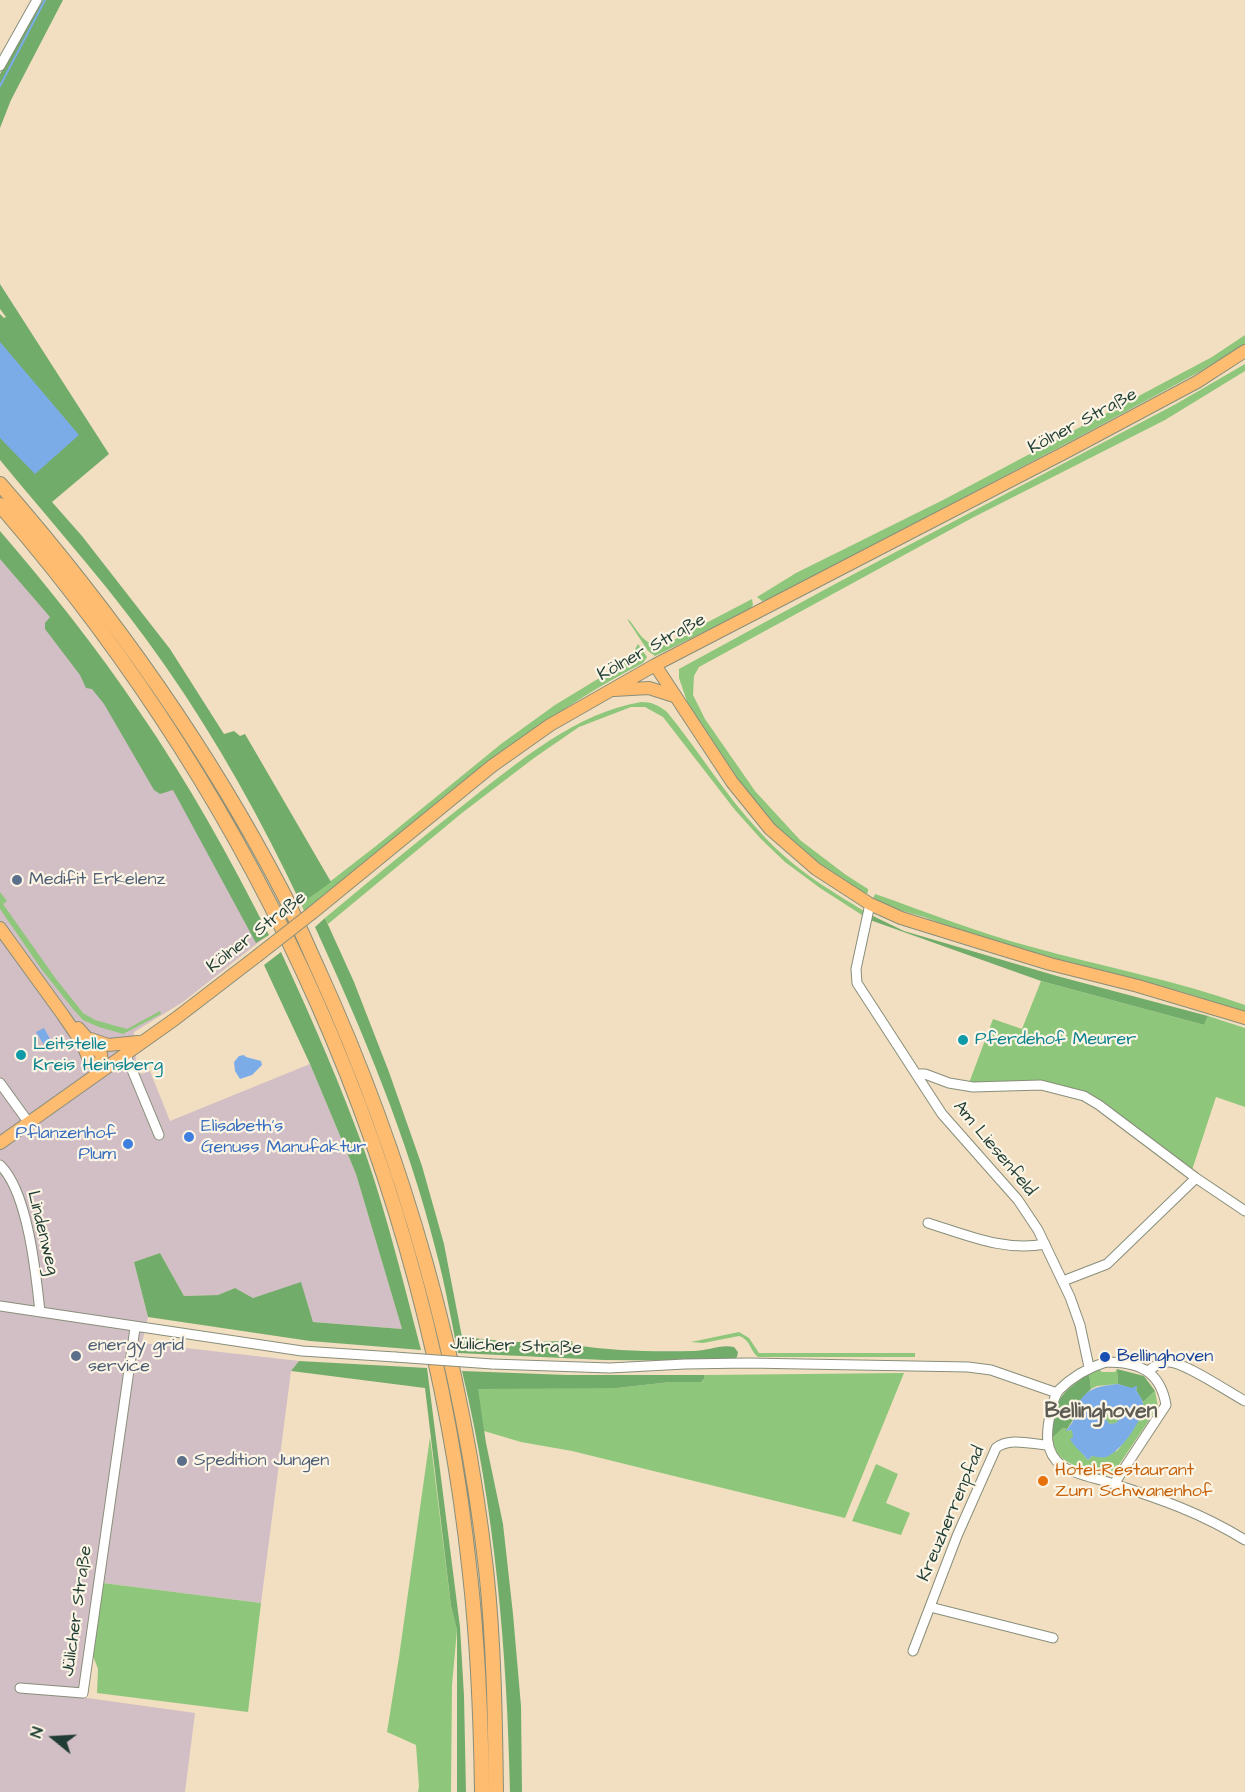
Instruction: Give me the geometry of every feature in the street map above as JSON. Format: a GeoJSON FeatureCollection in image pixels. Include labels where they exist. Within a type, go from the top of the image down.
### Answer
{"type":"FeatureCollection","features":[{"type":"Feature","properties":{"kind":"highway"},"geometry":{"type":"LineString","coordinates":[[0,484],[58,551],[109,616],[197,744],[283,893],[343,1024],[372,1097],[397,1167],[429,1274],[474,1477],[486,1570],[493,1651],[496,1792]]}},
{"type":"Feature","properties":{"kind":"highway"},"geometry":{"type":"LineString","coordinates":[[0,506],[50,563],[145,691],[231,829],[297,959],[359,1105],[383,1173],[414,1276],[439,1381],[458,1480],[478,1652],[482,1792]]}},
{"type":"Feature","properties":{"kind":"main road","name":"Kölner Straße"},"geometry":{"type":"LineString","coordinates":[[0,1143],[257,956],[492,766],[550,725],[655,665],[1066,453],[1197,381],[1245,351]]}},
{"type":"Feature","properties":{"kind":"main road"},"geometry":{"type":"LineString","coordinates":[[655,665],[732,782],[770,829],[816,869],[870,904],[901,918],[1050,964],[1138,986],[1245,1017]]}},
{"type":"Feature","properties":{"kind":"main road"},"geometry":{"type":"LineString","coordinates":[[612,690],[649,688],[674,696]]}},
{"type":"Feature","properties":{"kind":"main road"},"geometry":{"type":"LineString","coordinates":[[0,928],[82,1042],[90,1062],[103,1069]]}},
{"type":"Feature","properties":{"kind":"main road"},"geometry":{"type":"LineString","coordinates":[[63,1015],[90,1039],[101,1054],[103,1069]]}},
{"type":"Feature","properties":{"kind":"main road"},"geometry":{"type":"LineString","coordinates":[[90,1039],[108,1045],[142,1041]]}},
{"type":"Feature","properties":{"kind":"street"},"geometry":{"type":"LineString","coordinates":[[0,66],[37,0]]}},
{"type":"Feature","properties":{"kind":"street","name":"Am Liesenfeld"},"geometry":{"type":"LineString","coordinates":[[870,904],[855,975],[857,982],[942,1114],[1018,1200],[1046,1244],[1080,1324],[1089,1367]]}},
{"type":"Feature","properties":{"kind":"street"},"geometry":{"type":"LineString","coordinates":[[125,1053],[159,1135]]}},
{"type":"Feature","properties":{"kind":"street","name":"Am Liesenfeld"},"geometry":{"type":"LineString","coordinates":[[917,1074],[925,1074],[949,1083],[973,1087],[1041,1085],[1084,1096],[1196,1179],[1245,1211]]}},
{"type":"Feature","properties":{"kind":"street"},"geometry":{"type":"LineString","coordinates":[[0,1083],[29,1123]]}},
{"type":"Feature","properties":{"kind":"street","name":"Lindenweg"},"geometry":{"type":"LineString","coordinates":[[0,1165],[17,1193],[27,1227],[36,1271],[40,1312]]}},
{"type":"Feature","properties":{"kind":"street"},"geometry":{"type":"LineString","coordinates":[[1063,1281],[1107,1264],[1196,1179]]}},
{"type":"Feature","properties":{"kind":"street"},"geometry":{"type":"LineString","coordinates":[[928,1224],[1008,1247],[1028,1248],[1046,1244]]}},
{"type":"Feature","properties":{"kind":"street","name":"Jülicher Straße"},"geometry":{"type":"LineString","coordinates":[[0,1306],[135,1328],[302,1351],[492,1364],[610,1368],[748,1363],[968,1367],[991,1370],[1057,1392]]}},
{"type":"Feature","properties":{"kind":"street","name":"Jülicher Straße"},"geometry":{"type":"LineString","coordinates":[[20,1688],[83,1693],[135,1328]]}},
{"type":"Feature","properties":{"kind":"street"},"geometry":{"type":"LineString","coordinates":[[1114,1484],[1166,1405],[1158,1381],[1148,1371],[1122,1362],[1106,1362],[1089,1367],[1073,1376],[1057,1392],[1047,1426],[1047,1445],[1052,1456],[1064,1468],[1176,1504],[1245,1540]]}},
{"type":"Feature","properties":{"kind":"street"},"geometry":{"type":"LineString","coordinates":[[1148,1371],[1158,1364],[1172,1362],[1245,1401]]}},
{"type":"Feature","properties":{"kind":"street","name":"Kreuzherrenpfad"},"geometry":{"type":"LineString","coordinates":[[914,1651],[957,1536],[996,1448],[1002,1443],[1009,1442],[1047,1445]]}},
{"type":"Feature","properties":{"kind":"street","name":"Kreuzherrenpfad"},"geometry":{"type":"LineString","coordinates":[[930,1607],[1053,1638]]}},
{"type":"Feature","properties":{"kind":"shaded area"},"geometry":{"type":"Polygon","coordinates":[[[0,543],[93,652],[264,938],[183,1002],[134,1032],[136,1061],[141,1074],[150,1071],[170,1121],[310,1064],[356,1174],[402,1329],[313,1322],[301,1283],[253,1298],[235,1288],[218,1295],[184,1296],[160,1253],[134,1262],[148,1317],[142,1343],[299,1361],[291,1371],[261,1603],[103,1583],[80,1697],[195,1713],[185,1792],[0,1792],[0,543]]]}},
{"type":"Feature","properties":{"kind":"green space"},"geometry":{"type":"Polygon","coordinates":[[[43,0],[63,0],[11,100],[0,128],[0,74],[43,0]]]}},
{"type":"Feature","properties":{"kind":"green space"},"geometry":{"type":"Polygon","coordinates":[[[0,284],[109,454],[52,502],[82,536],[170,649],[224,734],[234,731],[240,736],[245,734],[331,882],[301,904],[238,782],[204,724],[166,667],[106,587],[0,460],[0,314],[6,317],[0,309],[0,284]]]}},
{"type":"Feature","properties":{"kind":"green space"},"geometry":{"type":"Polygon","coordinates":[[[1245,335],[1245,344],[1199,372],[1077,438],[768,600],[762,601],[757,597],[796,573],[945,499],[1212,357],[1245,335]]]}},
{"type":"Feature","properties":{"kind":"green space"},"geometry":{"type":"Polygon","coordinates":[[[1245,364],[1245,371],[1165,420],[972,518],[699,667],[694,676],[693,695],[705,719],[755,791],[800,840],[868,889],[866,895],[828,873],[772,824],[733,775],[689,707],[679,678],[679,669],[1176,404],[1245,364]]]}},
{"type":"Feature","properties":{"kind":"green space"},"geometry":{"type":"Polygon","coordinates":[[[0,531],[89,641],[157,738],[208,821],[269,935],[256,943],[173,790],[160,794],[154,790],[104,704],[92,689],[86,688],[80,675],[45,629],[45,623],[50,617],[0,559],[0,531]]]}},
{"type":"Feature","properties":{"kind":"green space"},"geometry":{"type":"Polygon","coordinates":[[[752,599],[753,605],[749,610],[655,656],[648,651],[627,619],[647,642],[664,645],[752,599]]]}},
{"type":"Feature","properties":{"kind":"green space"},"geometry":{"type":"Polygon","coordinates":[[[638,644],[647,657],[643,663],[611,680],[521,739],[304,911],[301,904],[501,744],[555,705],[629,660],[638,644]]]}},
{"type":"Feature","properties":{"kind":"green space"},"geometry":{"type":"Polygon","coordinates":[[[641,702],[655,704],[667,712],[747,818],[784,856],[837,895],[866,912],[865,917],[785,862],[761,839],[735,810],[663,717],[645,707],[631,707],[579,727],[534,758],[462,813],[328,924],[325,918],[434,828],[530,754],[550,740],[594,716],[641,702]]]}},
{"type":"Feature","properties":{"kind":"green space"},"geometry":{"type":"Polygon","coordinates":[[[0,892],[7,901],[3,904],[83,1013],[95,1020],[127,1029],[160,1011],[161,1014],[123,1034],[83,1020],[42,970],[0,909],[0,892]]]}},
{"type":"Feature","properties":{"kind":"green space"},"geometry":{"type":"Polygon","coordinates":[[[875,894],[1012,941],[1219,996],[1245,1005],[1245,1012],[1182,992],[1047,958],[969,934],[924,917],[885,906],[873,899],[875,894]]]}},
{"type":"Feature","properties":{"kind":"green space"},"geometry":{"type":"Polygon","coordinates":[[[871,915],[904,931],[1057,976],[1208,1016],[1204,1025],[1041,981],[870,920],[871,915]]]}},
{"type":"Feature","properties":{"kind":"green space"},"geometry":{"type":"Polygon","coordinates":[[[325,918],[354,982],[422,1166],[444,1244],[462,1337],[514,1342],[572,1341],[573,1345],[633,1351],[693,1351],[729,1346],[734,1347],[738,1352],[737,1357],[733,1360],[719,1361],[604,1360],[458,1353],[439,1263],[412,1168],[367,1046],[315,927],[325,918]]]}},
{"type":"Feature","properties":{"kind":"green space"},"geometry":{"type":"Polygon","coordinates":[[[281,952],[326,1053],[366,1155],[389,1228],[421,1350],[310,1341],[148,1317],[134,1262],[160,1253],[184,1296],[218,1295],[235,1288],[253,1298],[301,1282],[313,1322],[402,1329],[356,1174],[310,1064],[264,965],[281,952]]]}},
{"type":"Feature","properties":{"kind":"green space"},"geometry":{"type":"Polygon","coordinates":[[[1041,981],[1204,1025],[1208,1016],[1245,1028],[1245,1107],[1216,1097],[1191,1173],[1143,1136],[1064,1087],[969,1083],[993,1019],[1022,1029],[1041,981]]]}},
{"type":"Feature","properties":{"kind":"green space"},"geometry":{"type":"Polygon","coordinates":[[[739,1332],[749,1338],[759,1353],[915,1353],[915,1357],[758,1357],[746,1340],[739,1336],[703,1343],[691,1342],[739,1332]]]}},
{"type":"Feature","properties":{"kind":"green space"},"geometry":{"type":"Polygon","coordinates":[[[299,1361],[427,1368],[460,1627],[466,1792],[457,1792],[457,1630],[451,1606],[425,1388],[291,1371],[299,1361]]]}},
{"type":"Feature","properties":{"kind":"green space"},"geometry":{"type":"Polygon","coordinates":[[[1099,1369],[1102,1372],[1115,1372],[1117,1369],[1118,1384],[1097,1386],[1091,1389],[1089,1373],[1099,1369]]]}},
{"type":"Feature","properties":{"kind":"green space"},"geometry":{"type":"Polygon","coordinates":[[[1117,1369],[1144,1376],[1155,1391],[1143,1402],[1136,1390],[1137,1387],[1133,1389],[1118,1384],[1117,1369]]]}},
{"type":"Feature","properties":{"kind":"green space"},"geometry":{"type":"Polygon","coordinates":[[[462,1371],[567,1375],[704,1375],[701,1382],[671,1382],[617,1388],[478,1389],[486,1443],[503,1524],[513,1614],[521,1706],[522,1792],[510,1792],[506,1686],[491,1527],[462,1371]]]}},
{"type":"Feature","properties":{"kind":"green space"},"geometry":{"type":"Polygon","coordinates":[[[904,1373],[845,1518],[572,1451],[521,1442],[484,1431],[477,1388],[617,1388],[671,1382],[701,1382],[704,1375],[904,1373]]]}},
{"type":"Feature","properties":{"kind":"green space"},"geometry":{"type":"Polygon","coordinates":[[[1089,1373],[1091,1389],[1078,1403],[1073,1420],[1067,1429],[1063,1428],[1052,1438],[1056,1406],[1070,1387],[1089,1373]]]}},
{"type":"Feature","properties":{"kind":"green space"},"geometry":{"type":"Polygon","coordinates":[[[1155,1391],[1158,1407],[1112,1475],[1100,1474],[1076,1466],[1057,1452],[1052,1438],[1063,1428],[1067,1431],[1072,1430],[1077,1447],[1088,1460],[1092,1456],[1117,1451],[1141,1415],[1143,1402],[1155,1391]]]}},
{"type":"Feature","properties":{"kind":"green space"},"geometry":{"type":"Polygon","coordinates":[[[1112,1408],[1120,1416],[1112,1424],[1104,1416],[1112,1408]]]}},
{"type":"Feature","properties":{"kind":"green space"},"geometry":{"type":"Polygon","coordinates":[[[430,1437],[451,1606],[457,1630],[452,1685],[451,1792],[418,1792],[416,1745],[387,1732],[430,1437]]]}},
{"type":"Feature","properties":{"kind":"green space"},"geometry":{"type":"Polygon","coordinates":[[[876,1464],[898,1474],[886,1503],[910,1513],[901,1535],[852,1521],[876,1464]]]}},
{"type":"Feature","properties":{"kind":"green space"},"geometry":{"type":"Polygon","coordinates":[[[103,1583],[261,1603],[248,1712],[97,1693],[98,1669],[93,1656],[103,1583]]]}},
{"type":"Feature","properties":{"kind":"water"},"geometry":{"type":"Polygon","coordinates":[[[0,342],[79,435],[35,474],[0,438],[0,342]]]}},
{"type":"Feature","properties":{"kind":"water"},"geometry":{"type":"Polygon","coordinates":[[[44,1028],[54,1046],[47,1050],[36,1032],[44,1028]]]}},
{"type":"Feature","properties":{"kind":"water"},"geometry":{"type":"Polygon","coordinates":[[[244,1055],[261,1061],[262,1065],[252,1075],[240,1079],[235,1071],[234,1062],[239,1056],[244,1055]]]}},
{"type":"Feature","properties":{"kind":"water"},"geometry":{"type":"Polygon","coordinates":[[[1118,1384],[1137,1387],[1136,1390],[1143,1403],[1140,1417],[1125,1442],[1112,1454],[1106,1457],[1092,1456],[1088,1460],[1070,1439],[1073,1437],[1072,1430],[1066,1431],[1085,1394],[1095,1388],[1118,1384]],[[1109,1409],[1104,1418],[1110,1424],[1116,1423],[1121,1417],[1119,1411],[1109,1409]]]}},
{"type":"Feature","properties":{"kind":"waterway"},"geometry":{"type":"LineString","coordinates":[[0,86],[45,0]]}},
{"type":"Feature","properties":{"kind":"place","name":"Medifit Erkelenz"},"geometry":{"type":"Point","coordinates":[17,880]}},
{"type":"Feature","properties":{"kind":"place","name":"Pferdehof Meurer"},"geometry":{"type":"Point","coordinates":[963,1040]}},
{"type":"Feature","properties":{"kind":"place","name":"Leitstelle Kreis Heinsberg"},"geometry":{"type":"Point","coordinates":[21,1055]}},
{"type":"Feature","properties":{"kind":"place","name":"Elisabeth’s Genuss Manufaktur"},"geometry":{"type":"Point","coordinates":[189,1137]}},
{"type":"Feature","properties":{"kind":"place","name":"Pflanzenhof Plum"},"geometry":{"type":"Point","coordinates":[128,1144]}},
{"type":"Feature","properties":{"kind":"place","name":"energy grid service"},"geometry":{"type":"Point","coordinates":[76,1356]}},
{"type":"Feature","properties":{"kind":"place","name":"Bellinghoven"},"geometry":{"type":"Point","coordinates":[1105,1357]}},
{"type":"Feature","properties":{"kind":"place","name":"Spedition Jungen"},"geometry":{"type":"Point","coordinates":[182,1461]}},
{"type":"Feature","properties":{"kind":"place","name":"Hotel-Restaurant Zum Schwanenhof"},"geometry":{"type":"Point","coordinates":[1043,1481]}},
{"type":"Feature","properties":{"kind":"district","name":"Bellinghoven"},"geometry":{"type":"Point","coordinates":[1101,1413]}}]}
